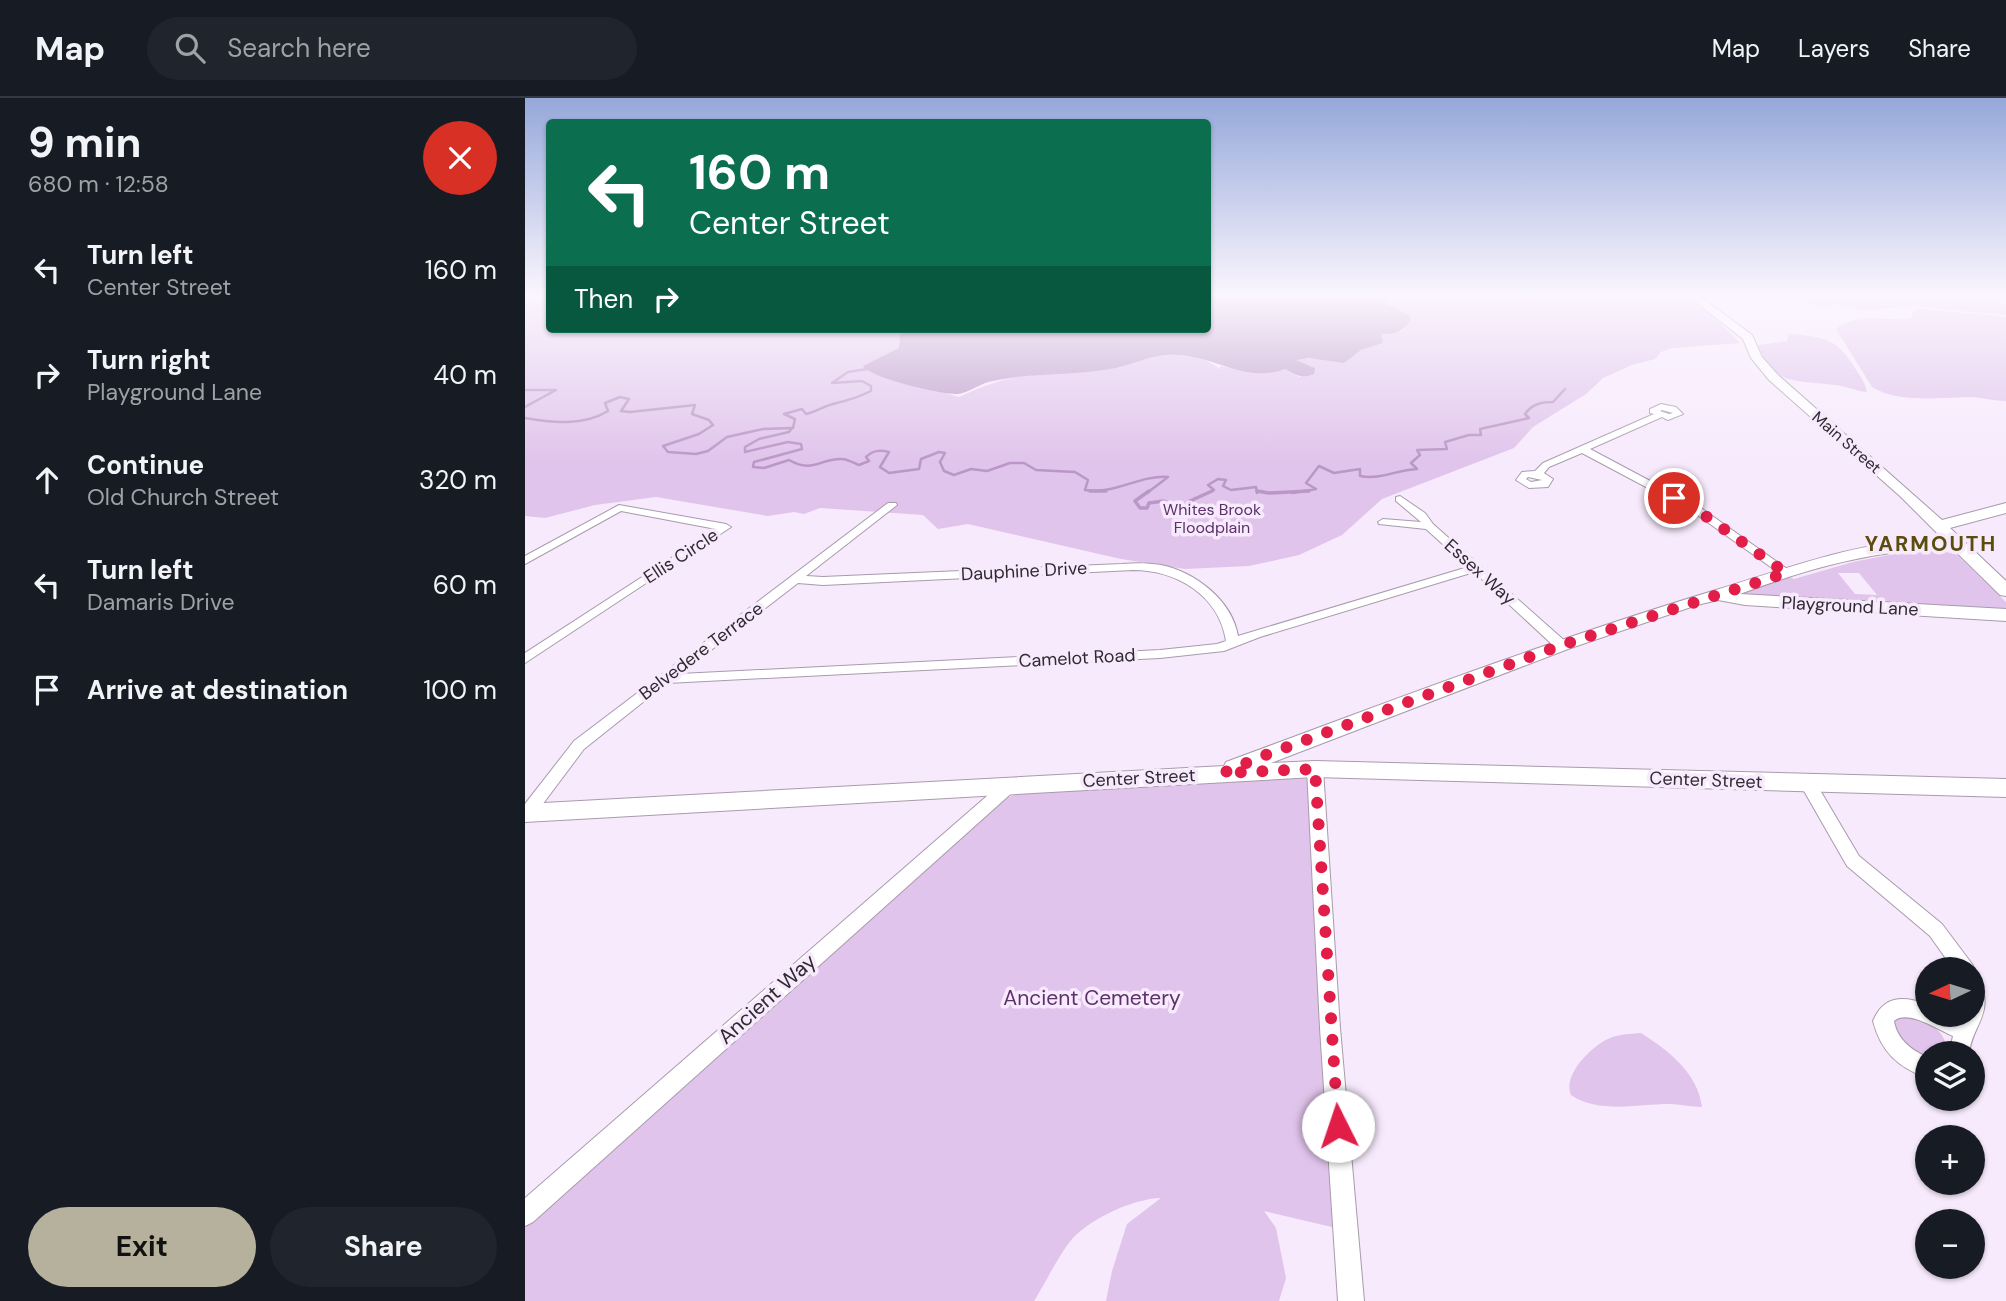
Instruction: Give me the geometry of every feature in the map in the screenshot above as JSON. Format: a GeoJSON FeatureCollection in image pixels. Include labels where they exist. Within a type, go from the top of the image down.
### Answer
{"type":"FeatureCollection","features":[{"type":"Feature","properties":{"kind":"street","name":"Main Street"},"geometry":{"type":"LineString","coordinates":[[1754,350],[1773,377],[1906,494],[2006,591]]}},
{"type":"Feature","properties":{"kind":"street"},"geometry":{"type":"LineString","coordinates":[[1538,474],[1556,459],[1584,450],[1660,415]]}},
{"type":"Feature","properties":{"kind":"street"},"geometry":{"type":"LineString","coordinates":[[1584,450],[1697,510],[1786,573]]}},
{"type":"Feature","properties":{"kind":"street","name":"Essex Way"},"geometry":{"type":"LineString","coordinates":[[1400,499],[1421,514],[1429,526],[1562,645]]}},
{"type":"Feature","properties":{"kind":"street","name":"Belvedere Terrace"},"geometry":{"type":"LineString","coordinates":[[526,813],[579,745],[892,505]]}},
{"type":"Feature","properties":{"kind":"street"},"geometry":{"type":"LineString","coordinates":[[1937,526],[2006,508]]}},
{"type":"Feature","properties":{"kind":"street","name":"Ellis Circle"},"geometry":{"type":"LineString","coordinates":[[525,561],[619,509],[660,513],[726,527],[525,659]]}},
{"type":"Feature","properties":{"kind":"street"},"geometry":{"type":"LineString","coordinates":[[1383,522],[1429,526]]}},
{"type":"Feature","properties":{"kind":"street"},"geometry":{"type":"LineString","coordinates":[[1718,595],[1786,573],[1891,546],[1954,542]]}},
{"type":"Feature","properties":{"kind":"street","name":"Dauphine Drive"},"geometry":{"type":"LineString","coordinates":[[796,579],[823,581],[1147,567],[1170,571],[1188,580],[1206,592],[1231,623],[1255,634]]}},
{"type":"Feature","properties":{"kind":"street","name":"Camelot Road"},"geometry":{"type":"LineString","coordinates":[[666,679],[1160,654],[1219,648],[1255,634],[1476,568]]}},
{"type":"Feature","properties":{"kind":"street","name":"Playground Lane"},"geometry":{"type":"LineString","coordinates":[[1223,773],[1562,645],[1718,595],[1745,600],[2006,615]]}},
{"type":"Feature","properties":{"kind":"street"},"geometry":{"type":"LineString","coordinates":[[1231,623],[1233,643]]}},
{"type":"Feature","properties":{"kind":"street"},"geometry":{"type":"LineString","coordinates":[[1315,769],[1330,1028],[1351,1301]]}},
{"type":"Feature","properties":{"kind":"street","name":"Center Street"},"geometry":{"type":"LineString","coordinates":[[526,813],[1315,769],[2006,788]]}},
{"type":"Feature","properties":{"kind":"street"},"geometry":{"type":"LineString","coordinates":[[1808,784],[1853,861],[1936,930],[1956,957]]}},
{"type":"Feature","properties":{"kind":"street","name":"Ancient Way"},"geometry":{"type":"LineString","coordinates":[[525,1214],[1009,786]]}},
{"type":"Feature","properties":{"kind":"street"},"geometry":{"type":"LineString","coordinates":[[1915,1011],[1903,1007],[1893,1009],[1886,1013],[1883,1021],[1890,1042],[1899,1052],[1915,1061]]}},
{"type":"Feature","properties":{"kind":"street"},"geometry":{"type":"LineString","coordinates":[[1960,1027],[1968,1028],[1961,1041]]}},
{"type":"Feature","properties":{"kind":"green space","name":"Whites Brook Floodplain"},"geometry":{"type":"Polygon","coordinates":[[[525,350],[900,350],[900,353],[869,371],[959,397],[1016,377],[1095,370],[1158,356],[1189,356],[1205,360],[1220,369],[1220,366],[1264,373],[1285,369],[1299,377],[1315,368],[1295,360],[1299,358],[1347,360],[1361,350],[1667,350],[1655,359],[1632,365],[1603,378],[1586,394],[1533,427],[1514,448],[1382,499],[1342,535],[1299,555],[1249,566],[1185,569],[1121,559],[968,524],[938,529],[923,515],[820,508],[804,514],[794,512],[768,516],[656,497],[595,505],[545,518],[525,516],[525,350]]]}},
{"type":"Feature","properties":{"kind":"green space"},"geometry":{"type":"Polygon","coordinates":[[[1760,350],[1841,350],[1864,382],[1867,392],[1789,379],[1780,375],[1764,359],[1760,350]]]}},
{"type":"Feature","properties":{"kind":"green space"},"geometry":{"type":"Polygon","coordinates":[[[1849,350],[2006,350],[2006,401],[1972,397],[1908,398],[1872,387],[1849,350]]]}},
{"type":"Feature","properties":{"kind":"green space"},"geometry":{"type":"Polygon","coordinates":[[[1925,548],[1956,554],[2006,602],[2006,609],[2000,611],[1739,596],[1739,593],[1790,577],[1794,579],[1853,562],[1925,548]],[[1838,573],[1855,594],[1877,595],[1859,573],[1838,573]]]}},
{"type":"Feature","properties":{"kind":"green space","name":"Ancient Cemetery"},"geometry":{"type":"Polygon","coordinates":[[[1309,779],[1336,1228],[1264,1211],[1276,1228],[1286,1278],[1279,1301],[1106,1301],[1112,1271],[1127,1224],[1161,1198],[1127,1205],[1105,1215],[1076,1235],[1065,1248],[1034,1301],[525,1301],[525,1221],[1001,800],[1017,794],[1309,779]]]}},
{"type":"Feature","properties":{"kind":"green space"},"geometry":{"type":"Polygon","coordinates":[[[1900,1015],[1915,1019],[1915,1027],[1934,1027],[1944,1041],[1915,1041],[1915,1056],[1892,1030],[1894,1018],[1900,1015]]]}},
{"type":"Feature","properties":{"kind":"green space"},"geometry":{"type":"Polygon","coordinates":[[[1641,1033],[1671,1055],[1688,1073],[1695,1083],[1702,1107],[1669,1104],[1606,1106],[1582,1101],[1571,1095],[1569,1087],[1575,1070],[1594,1048],[1612,1037],[1641,1033]]]}},
{"type":"Feature","properties":{"kind":"shaded area"},"geometry":{"type":"Polygon","coordinates":[[[895,350],[1361,350],[1344,363],[1309,358],[1296,360],[1315,368],[1314,374],[1306,376],[1296,375],[1285,369],[1270,373],[1241,371],[1197,358],[1167,355],[1116,368],[993,381],[958,394],[923,389],[892,380],[868,371],[863,366],[895,350]]]}},
{"type":"Feature","properties":{"kind":"waterway"},"geometry":{"type":"LineString","coordinates":[[793,428],[795,419],[784,414],[802,409],[806,414],[810,413],[871,391],[871,386],[862,381],[832,383],[848,372],[867,369]]}},
{"type":"Feature","properties":{"kind":"waterway"},"geometry":{"type":"LineString","coordinates":[[1302,491],[1316,489],[1306,483],[1319,466],[1334,473],[1360,469],[1360,476],[1367,477],[1417,469],[1411,463],[1420,455],[1417,450],[1447,449],[1445,442],[1469,435],[1481,435],[1480,429],[1529,418],[1525,414],[1531,408],[1541,403],[1553,402],[1565,389]]}},
{"type":"Feature","properties":{"kind":"waterway"},"geometry":{"type":"LineString","coordinates":[[525,390],[556,390],[525,407]]}},
{"type":"Feature","properties":{"kind":"waterway"},"geometry":{"type":"LineString","coordinates":[[525,418],[557,422],[589,419],[608,411],[605,403],[620,397],[629,399],[621,411],[630,412],[695,405],[692,414],[709,420],[713,425],[699,434],[663,446],[668,452],[696,454],[708,451],[727,437],[763,429],[792,428],[789,432],[759,439],[745,447],[745,452],[788,442],[801,444],[802,449],[754,462],[753,467],[764,468],[789,460],[811,466],[834,459],[848,460],[859,465],[869,461],[866,457],[871,453],[883,451],[889,452],[880,467],[889,473],[919,469],[921,459],[939,452],[945,453],[940,462],[944,471],[954,475],[971,469],[987,471],[1010,463],[1024,463],[1036,470],[1075,472],[1088,480],[1085,490],[1096,491]]}},
{"type":"Feature","properties":{"kind":"waterway"},"geometry":{"type":"LineString","coordinates":[[1096,491],[1168,477],[1147,493]]}},
{"type":"Feature","properties":{"kind":"waterway"},"geometry":{"type":"LineString","coordinates":[[1212,491],[1214,490],[1208,485],[1218,479],[1226,480],[1223,486],[1231,490],[1256,487],[1257,493]]}},
{"type":"Feature","properties":{"kind":"waterway"},"geometry":{"type":"LineString","coordinates":[[1090,491],[1096,491]]}},
{"type":"Feature","properties":{"kind":"waterway"},"geometry":{"type":"LineString","coordinates":[[1096,491],[1106,491]]}},
{"type":"Feature","properties":{"kind":"waterway"},"geometry":{"type":"LineString","coordinates":[[1149,491],[1135,501],[1140,508],[1147,508],[1149,503],[1164,501],[1173,505],[1170,511],[1180,514],[1196,511],[1190,501],[1212,491]]}},
{"type":"Feature","properties":{"kind":"waterway"},"geometry":{"type":"LineString","coordinates":[[1208,493],[1212,491]]}},
{"type":"Feature","properties":{"kind":"waterway"},"geometry":{"type":"LineString","coordinates":[[1257,491],[1302,491]]}},
{"type":"Feature","properties":{"kind":"waterway"},"geometry":{"type":"LineString","coordinates":[[1292,493],[1302,491]]}},
{"type":"Feature","properties":{"kind":"waterway"},"geometry":{"type":"LineString","coordinates":[[1302,491],[1309,491]]}},
{"type":"Feature","properties":{"kind":"district","name":"YARMOUTH"},"geometry":{"type":"Point","coordinates":[1931,544]}},
{"type":"Feature","properties":{"kind":"route"},"geometry":{"type":"LineString","coordinates":[[1338,1126],[1315,769],[1223,773],[1562,645],[1692,601],[1786,573],[1697,510],[1674,498]]}}]}
